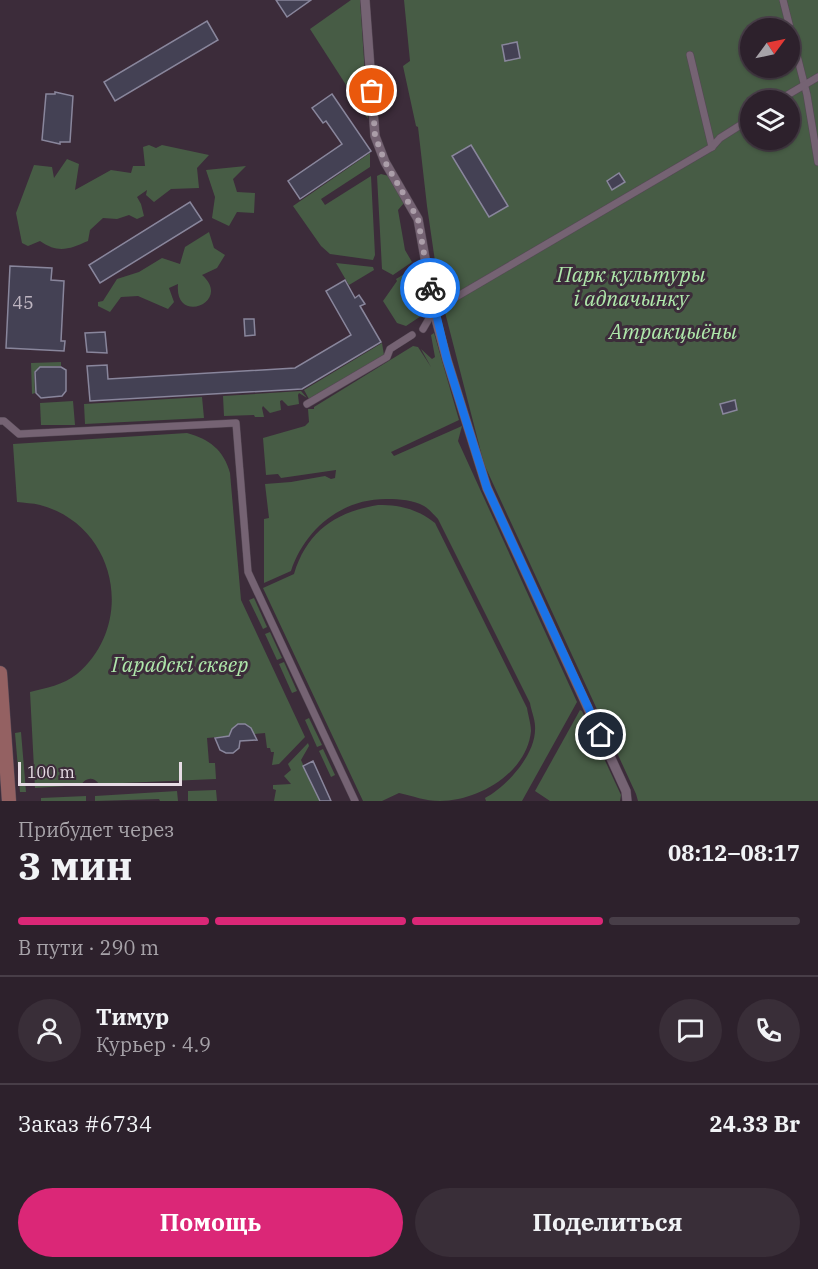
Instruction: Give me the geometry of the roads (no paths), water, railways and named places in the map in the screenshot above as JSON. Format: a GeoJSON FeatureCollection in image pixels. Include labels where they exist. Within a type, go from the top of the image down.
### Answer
{"type":"FeatureCollection","features":[{"type":"Feature","properties":{"kind":"main road"},"geometry":{"type":"LineString","coordinates":[[0,674],[9,801]]}},
{"type":"Feature","properties":{"kind":"street"},"geometry":{"type":"LineString","coordinates":[[365,0],[375,136],[385,162],[418,219],[434,310],[447,360],[487,488],[626,791],[627,801]]}},
{"type":"Feature","properties":{"kind":"street"},"geometry":{"type":"LineString","coordinates":[[783,0],[804,85],[818,162]]}},
{"type":"Feature","properties":{"kind":"street"},"geometry":{"type":"LineString","coordinates":[[690,55],[712,147]]}},
{"type":"Feature","properties":{"kind":"street"},"geometry":{"type":"LineString","coordinates":[[796,90],[818,77]]}},
{"type":"Feature","properties":{"kind":"street"},"geometry":{"type":"LineString","coordinates":[[423,329],[434,310],[712,147],[720,138],[740,125]]}},
{"type":"Feature","properties":{"kind":"street"},"geometry":{"type":"LineString","coordinates":[[307,404],[387,357],[390,349],[412,335]]}},
{"type":"Feature","properties":{"kind":"street"},"geometry":{"type":"LineString","coordinates":[[0,421],[4,421],[19,434],[236,423],[248,572],[356,801]]}},
{"type":"Feature","properties":{"kind":"park label","name":"Парк культуры і адпачынку"},"geometry":{"type":"Point","coordinates":[631,286]}},
{"type":"Feature","properties":{"kind":"park label","name":"Атракцыёны"},"geometry":{"type":"Point","coordinates":[673,331]}},
{"type":"Feature","properties":{"kind":"park label","name":"Гарадскі сквер"},"geometry":{"type":"Point","coordinates":[180,664]}}]}
